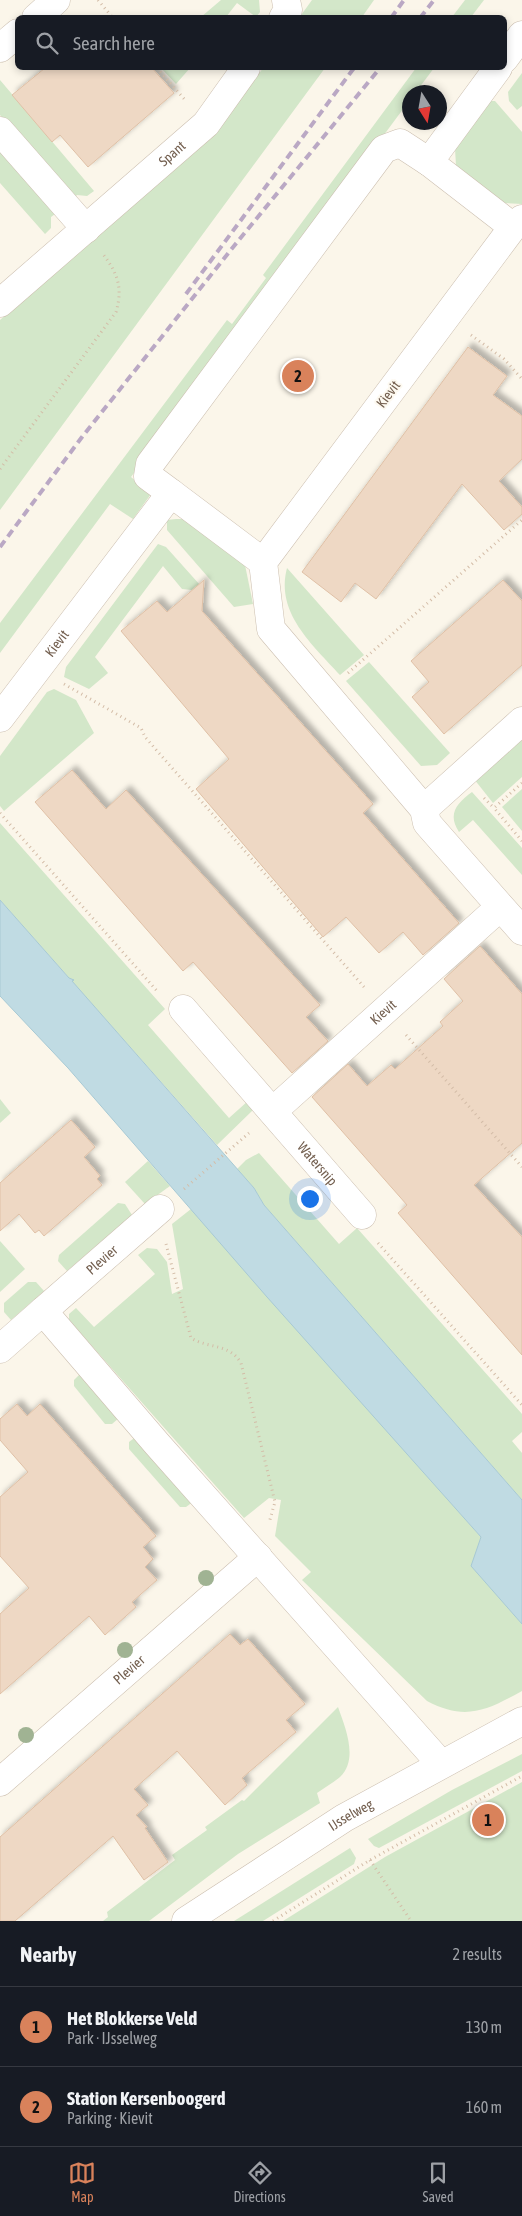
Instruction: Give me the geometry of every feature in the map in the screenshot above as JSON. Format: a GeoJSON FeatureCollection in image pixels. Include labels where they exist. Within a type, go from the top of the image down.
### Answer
{"type":"FeatureCollection","features":[{"type":"Feature","properties":{"kind":"street"},"geometry":{"type":"LineString","coordinates":[[39,15],[56,0]]}},
{"type":"Feature","properties":{"kind":"street"},"geometry":{"type":"LineString","coordinates":[[285,15],[288,10],[286,0]]}},
{"type":"Feature","properties":{"kind":"street"},"geometry":{"type":"LineString","coordinates":[[507,55],[522,35]]}},
{"type":"Feature","properties":{"kind":"street"},"geometry":{"type":"LineString","coordinates":[[0,48],[15,36]]}},
{"type":"Feature","properties":{"kind":"street","name":"Spant"},"geometry":{"type":"LineString","coordinates":[[0,303],[206,124],[245,70]]}},
{"type":"Feature","properties":{"kind":"street"},"geometry":{"type":"LineString","coordinates":[[429,162],[497,70]]}},
{"type":"Feature","properties":{"kind":"street"},"geometry":{"type":"LineString","coordinates":[[0,131],[86,229]]}},
{"type":"Feature","properties":{"kind":"street","name":"Kievit"},"geometry":{"type":"LineString","coordinates":[[0,718],[171,493],[148,476],[150,464],[384,149],[400,143],[517,223],[263,562]]}},
{"type":"Feature","properties":{"kind":"street"},"geometry":{"type":"LineString","coordinates":[[171,493],[263,562],[271,629],[424,809],[427,823],[522,932]]}},
{"type":"Feature","properties":{"kind":"street"},"geometry":{"type":"LineString","coordinates":[[424,809],[522,721]]}},
{"type":"Feature","properties":{"kind":"street","name":"Kievit"},"geometry":{"type":"LineString","coordinates":[[273,1111],[500,907]]}},
{"type":"Feature","properties":{"kind":"street"},"geometry":{"type":"LineString","coordinates":[[183,1009],[273,1111]]}},
{"type":"Feature","properties":{"kind":"street","name":"Watersnip"},"geometry":{"type":"LineString","coordinates":[[273,1111],[362,1216]]}},
{"type":"Feature","properties":{"kind":"street","name":"Plevier"},"geometry":{"type":"LineString","coordinates":[[4,1337],[43,1311],[163,1207]]}},
{"type":"Feature","properties":{"kind":"street"},"geometry":{"type":"LineString","coordinates":[[43,1311],[157,1444],[441,1764]]}},
{"type":"Feature","properties":{"kind":"street","name":"Plevier"},"geometry":{"type":"LineString","coordinates":[[0,1782],[258,1557]]}},
{"type":"Feature","properties":{"kind":"street","name":"IJsselweg"},"geometry":{"type":"LineString","coordinates":[[186,1921],[344,1818],[522,1722]]}},
{"type":"Feature","properties":{"kind":"path"},"geometry":{"type":"LineString","coordinates":[[98,0],[110,15]]}},
{"type":"Feature","properties":{"kind":"path"},"geometry":{"type":"LineString","coordinates":[[159,70],[206,124]]}},
{"type":"Feature","properties":{"kind":"path"},"geometry":{"type":"LineString","coordinates":[[0,469],[116,312],[120,297],[118,280],[112,266],[86,229]]}},
{"type":"Feature","properties":{"kind":"path"},"geometry":{"type":"LineString","coordinates":[[446,317],[504,359],[522,379]]}},
{"type":"Feature","properties":{"kind":"path"},"geometry":{"type":"LineString","coordinates":[[326,692],[522,520]]}},
{"type":"Feature","properties":{"kind":"path"},"geometry":{"type":"LineString","coordinates":[[37,669],[141,728],[144,737],[522,1167]]}},
{"type":"Feature","properties":{"kind":"path"},"geometry":{"type":"LineString","coordinates":[[522,783],[494,808],[522,841]]}},
{"type":"Feature","properties":{"kind":"path"},"geometry":{"type":"LineString","coordinates":[[0,814],[158,992],[183,1009]]}},
{"type":"Feature","properties":{"kind":"path"},"geometry":{"type":"LineString","coordinates":[[229,1151],[163,1207],[167,1246],[191,1338],[198,1343],[226,1348],[236,1355],[241,1363],[275,1502],[258,1557]]}},
{"type":"Feature","properties":{"kind":"path"},"geometry":{"type":"LineString","coordinates":[[362,1216],[366,1229],[522,1404]]}},
{"type":"Feature","properties":{"kind":"path"},"geometry":{"type":"LineString","coordinates":[[273,1921],[370,1860],[522,1776]]}},
{"type":"Feature","properties":{"kind":"path"},"geometry":{"type":"LineString","coordinates":[[370,1860],[411,1921]]}},
{"type":"Feature","properties":{"kind":"green space"},"geometry":{"type":"Polygon","coordinates":[[[221,0],[259,0],[260,12],[258,15],[253,15],[237,3],[228,15],[203,15],[221,0]]]}},
{"type":"Feature","properties":{"kind":"green space"},"geometry":{"type":"Polygon","coordinates":[[[312,0],[374,0],[363,15],[301,15],[312,0]]]}},
{"type":"Feature","properties":{"kind":"green space"},"geometry":{"type":"Polygon","coordinates":[[[465,0],[484,0],[473,15],[454,15],[465,0]]]}},
{"type":"Feature","properties":{"kind":"green space"},"geometry":{"type":"Polygon","coordinates":[[[163,70],[188,70],[176,84],[163,70]]]}},
{"type":"Feature","properties":{"kind":"green space"},"geometry":{"type":"Polygon","coordinates":[[[262,70],[324,70],[0,510],[0,320],[222,124],[262,70]]]}},
{"type":"Feature","properties":{"kind":"green space"},"geometry":{"type":"Polygon","coordinates":[[[415,70],[432,70],[421,85],[403,85],[415,70]]]}},
{"type":"Feature","properties":{"kind":"green space"},"geometry":{"type":"Polygon","coordinates":[[[522,73],[522,106],[517,110],[509,101],[508,92],[522,73]]]}},
{"type":"Feature","properties":{"kind":"green space"},"geometry":{"type":"Polygon","coordinates":[[[0,80],[94,191],[87,196],[77,195],[73,199],[0,115],[0,80]]]}},
{"type":"Feature","properties":{"kind":"green space"},"geometry":{"type":"Polygon","coordinates":[[[402,87],[402,110],[131,477],[151,494],[133,519],[110,504],[0,653],[0,623],[227,320],[232,324],[266,278],[263,275],[402,87]]]}},
{"type":"Feature","properties":{"kind":"green space"},"geometry":{"type":"Polygon","coordinates":[[[487,101],[495,101],[522,132],[522,204],[503,203],[456,166],[455,148],[487,101]]]}},
{"type":"Feature","properties":{"kind":"green space"},"geometry":{"type":"Polygon","coordinates":[[[0,151],[55,214],[51,217],[51,228],[45,234],[0,183],[0,151]]]}},
{"type":"Feature","properties":{"kind":"green space"},"geometry":{"type":"Polygon","coordinates":[[[184,519],[245,565],[253,604],[234,607],[167,530],[167,520],[184,519]]]}},
{"type":"Feature","properties":{"kind":"green space"},"geometry":{"type":"Polygon","coordinates":[[[158,544],[166,547],[200,585],[192,590],[182,589],[163,566],[95,657],[108,673],[89,689],[64,677],[66,667],[158,544]]]}},
{"type":"Feature","properties":{"kind":"green space"},"geometry":{"type":"Polygon","coordinates":[[[287,568],[364,655],[340,675],[308,640],[291,614],[286,599],[287,568]]]}},
{"type":"Feature","properties":{"kind":"green space"},"geometry":{"type":"Polygon","coordinates":[[[369,662],[450,753],[437,765],[421,766],[346,681],[369,662]]]}},
{"type":"Feature","properties":{"kind":"green space"},"geometry":{"type":"Polygon","coordinates":[[[54,689],[76,700],[94,733],[4,811],[0,806],[0,756],[47,692],[54,689]]]}},
{"type":"Feature","properties":{"kind":"green space"},"geometry":{"type":"Polygon","coordinates":[[[522,737],[522,777],[493,803],[474,779],[522,737]]]}},
{"type":"Feature","properties":{"kind":"green space"},"geometry":{"type":"Polygon","coordinates":[[[522,789],[522,831],[502,807],[522,789]]]}},
{"type":"Feature","properties":{"kind":"green space"},"geometry":{"type":"Polygon","coordinates":[[[472,792],[522,848],[522,875],[473,820],[459,832],[455,826],[455,809],[472,792]]]}},
{"type":"Feature","properties":{"kind":"green space"},"geometry":{"type":"Polygon","coordinates":[[[0,823],[165,1009],[148,1025],[229,1118],[248,1101],[253,1110],[217,1145],[0,900],[0,823]]]}},
{"type":"Feature","properties":{"kind":"green space"},"geometry":{"type":"Polygon","coordinates":[[[0,1099],[11,1113],[0,1123],[0,1099]]]}},
{"type":"Feature","properties":{"kind":"green space"},"geometry":{"type":"Polygon","coordinates":[[[259,1153],[339,1244],[357,1228],[522,1414],[522,1432],[512,1441],[522,1453],[522,1500],[264,1205],[254,1188],[237,1169],[246,1160],[259,1153]]]}},
{"type":"Feature","properties":{"kind":"green space"},"geometry":{"type":"Polygon","coordinates":[[[148,1161],[170,1186],[145,1204],[125,1182],[148,1161]]]}},
{"type":"Feature","properties":{"kind":"green space"},"geometry":{"type":"Polygon","coordinates":[[[118,1203],[125,1204],[132,1215],[67,1271],[58,1261],[59,1255],[118,1203]]]}},
{"type":"Feature","properties":{"kind":"green space"},"geometry":{"type":"Polygon","coordinates":[[[191,1209],[481,1537],[472,1566],[522,1624],[522,1691],[497,1704],[475,1711],[453,1711],[427,1701],[302,1580],[311,1572],[275,1536],[281,1500],[269,1498],[244,1518],[69,1320],[69,1314],[76,1308],[94,1327],[155,1274],[138,1255],[147,1248],[157,1249],[167,1262],[172,1294],[183,1289],[172,1224],[191,1209]]]}},
{"type":"Feature","properties":{"kind":"green space"},"geometry":{"type":"Polygon","coordinates":[[[0,1241],[25,1269],[0,1292],[0,1241]]]}},
{"type":"Feature","properties":{"kind":"green space"},"geometry":{"type":"Polygon","coordinates":[[[28,1282],[36,1282],[44,1291],[11,1320],[4,1312],[4,1303],[28,1282]]]}},
{"type":"Feature","properties":{"kind":"green space"},"geometry":{"type":"Polygon","coordinates":[[[81,1373],[120,1417],[112,1424],[105,1424],[74,1386],[74,1380],[81,1373]]]}},
{"type":"Feature","properties":{"kind":"green space"},"geometry":{"type":"Polygon","coordinates":[[[137,1436],[194,1501],[186,1507],[180,1507],[129,1449],[129,1442],[137,1436]]]}},
{"type":"Feature","properties":{"kind":"green space"},"geometry":{"type":"Polygon","coordinates":[[[338,1707],[347,1733],[350,1752],[349,1761],[346,1770],[340,1777],[317,1793],[320,1803],[238,1854],[149,1921],[103,1921],[108,1917],[107,1912],[175,1860],[172,1855],[207,1830],[205,1827],[242,1800],[244,1801],[338,1707]]]}},
{"type":"Feature","properties":{"kind":"green space"},"geometry":{"type":"Polygon","coordinates":[[[522,1754],[522,1771],[379,1848],[374,1846],[368,1839],[452,1790],[522,1754]]]}},
{"type":"Feature","properties":{"kind":"green space"},"geometry":{"type":"Polygon","coordinates":[[[522,1782],[522,1921],[283,1921],[385,1857],[522,1782]]]}},
{"type":"Feature","properties":{"kind":"green space"},"geometry":{"type":"Polygon","coordinates":[[[350,1848],[356,1858],[354,1864],[263,1921],[234,1921],[350,1848]]]}},
{"type":"Feature","properties":{"kind":"water"},"geometry":{"type":"Polygon","coordinates":[[[0,900],[69,978],[74,980],[72,981],[254,1188],[264,1205],[522,1500],[522,1624],[471,1566],[481,1537],[267,1297],[68,1068],[0,996],[0,900]]]}},
{"type":"Feature","properties":{"kind":"building"},"geometry":{"type":"Polygon","coordinates":[[[43,70],[154,70],[174,93],[88,167],[60,135],[52,142],[12,95],[43,70]]]}},
{"type":"Feature","properties":{"kind":"building"},"geometry":{"type":"Polygon","coordinates":[[[468,347],[507,376],[493,395],[522,416],[522,459],[499,481],[522,507],[522,514],[504,530],[462,484],[376,599],[355,583],[341,602],[302,572],[468,347]]]}},
{"type":"Feature","properties":{"kind":"building"},"geometry":{"type":"Polygon","coordinates":[[[204,580],[202,611],[373,804],[363,813],[459,923],[423,955],[403,932],[379,953],[346,917],[323,937],[196,789],[229,759],[121,631],[157,601],[167,612],[204,580]]]}},
{"type":"Feature","properties":{"kind":"building"},"geometry":{"type":"Polygon","coordinates":[[[503,580],[522,601],[522,665],[444,734],[412,697],[429,682],[411,661],[503,580]]]}},
{"type":"Feature","properties":{"kind":"building"},"geometry":{"type":"Polygon","coordinates":[[[72,770],[106,809],[126,790],[320,1005],[306,1017],[328,1041],[292,1073],[193,962],[183,971],[35,802],[72,770]]]}},
{"type":"Feature","properties":{"kind":"building"},"geometry":{"type":"Polygon","coordinates":[[[480,946],[522,994],[522,1143],[474,1185],[522,1237],[522,1355],[398,1213],[407,1205],[312,1097],[348,1064],[367,1086],[391,1065],[395,1069],[443,1026],[440,1022],[463,1001],[444,979],[480,946]]]}},
{"type":"Feature","properties":{"kind":"building"},"geometry":{"type":"Polygon","coordinates":[[[71,1120],[95,1147],[84,1157],[100,1176],[97,1179],[102,1185],[44,1236],[39,1230],[35,1233],[19,1214],[0,1231],[0,1183],[71,1120]]]}},
{"type":"Feature","properties":{"kind":"building"},"geometry":{"type":"Polygon","coordinates":[[[17,1404],[27,1416],[40,1404],[156,1536],[143,1547],[153,1559],[145,1567],[157,1580],[132,1602],[136,1607],[105,1635],[89,1616],[0,1694],[0,1614],[29,1588],[0,1556],[0,1497],[28,1472],[0,1440],[0,1419],[17,1404]]]}},
{"type":"Feature","properties":{"kind":"building"},"geometry":{"type":"Polygon","coordinates":[[[230,1634],[240,1645],[248,1639],[305,1704],[286,1720],[296,1732],[242,1778],[247,1785],[225,1805],[177,1751],[134,1789],[148,1805],[136,1815],[147,1827],[145,1828],[168,1862],[144,1880],[113,1836],[15,1921],[0,1921],[0,1837],[230,1634]]]}},
{"type":"Feature","properties":{"kind":"railway"},"geometry":{"type":"LineString","coordinates":[[393,15],[404,0]]}},
{"type":"Feature","properties":{"kind":"railway"},"geometry":{"type":"LineString","coordinates":[[422,15],[434,0]]}},
{"type":"Feature","properties":{"kind":"railway"},"geometry":{"type":"LineString","coordinates":[[186,294],[353,70]]}},
{"type":"Feature","properties":{"kind":"railway"},"geometry":{"type":"LineString","coordinates":[[0,547],[82,437],[234,246],[378,70]]}},
{"type":"Feature","properties":{"kind":"place","name":"Station Kersenboogerd"},"geometry":{"type":"Point","coordinates":[298,376]}},
{"type":"Feature","properties":{"kind":"place","name":"Het Blokkerse Veld"},"geometry":{"type":"Point","coordinates":[488,1820]}}]}
